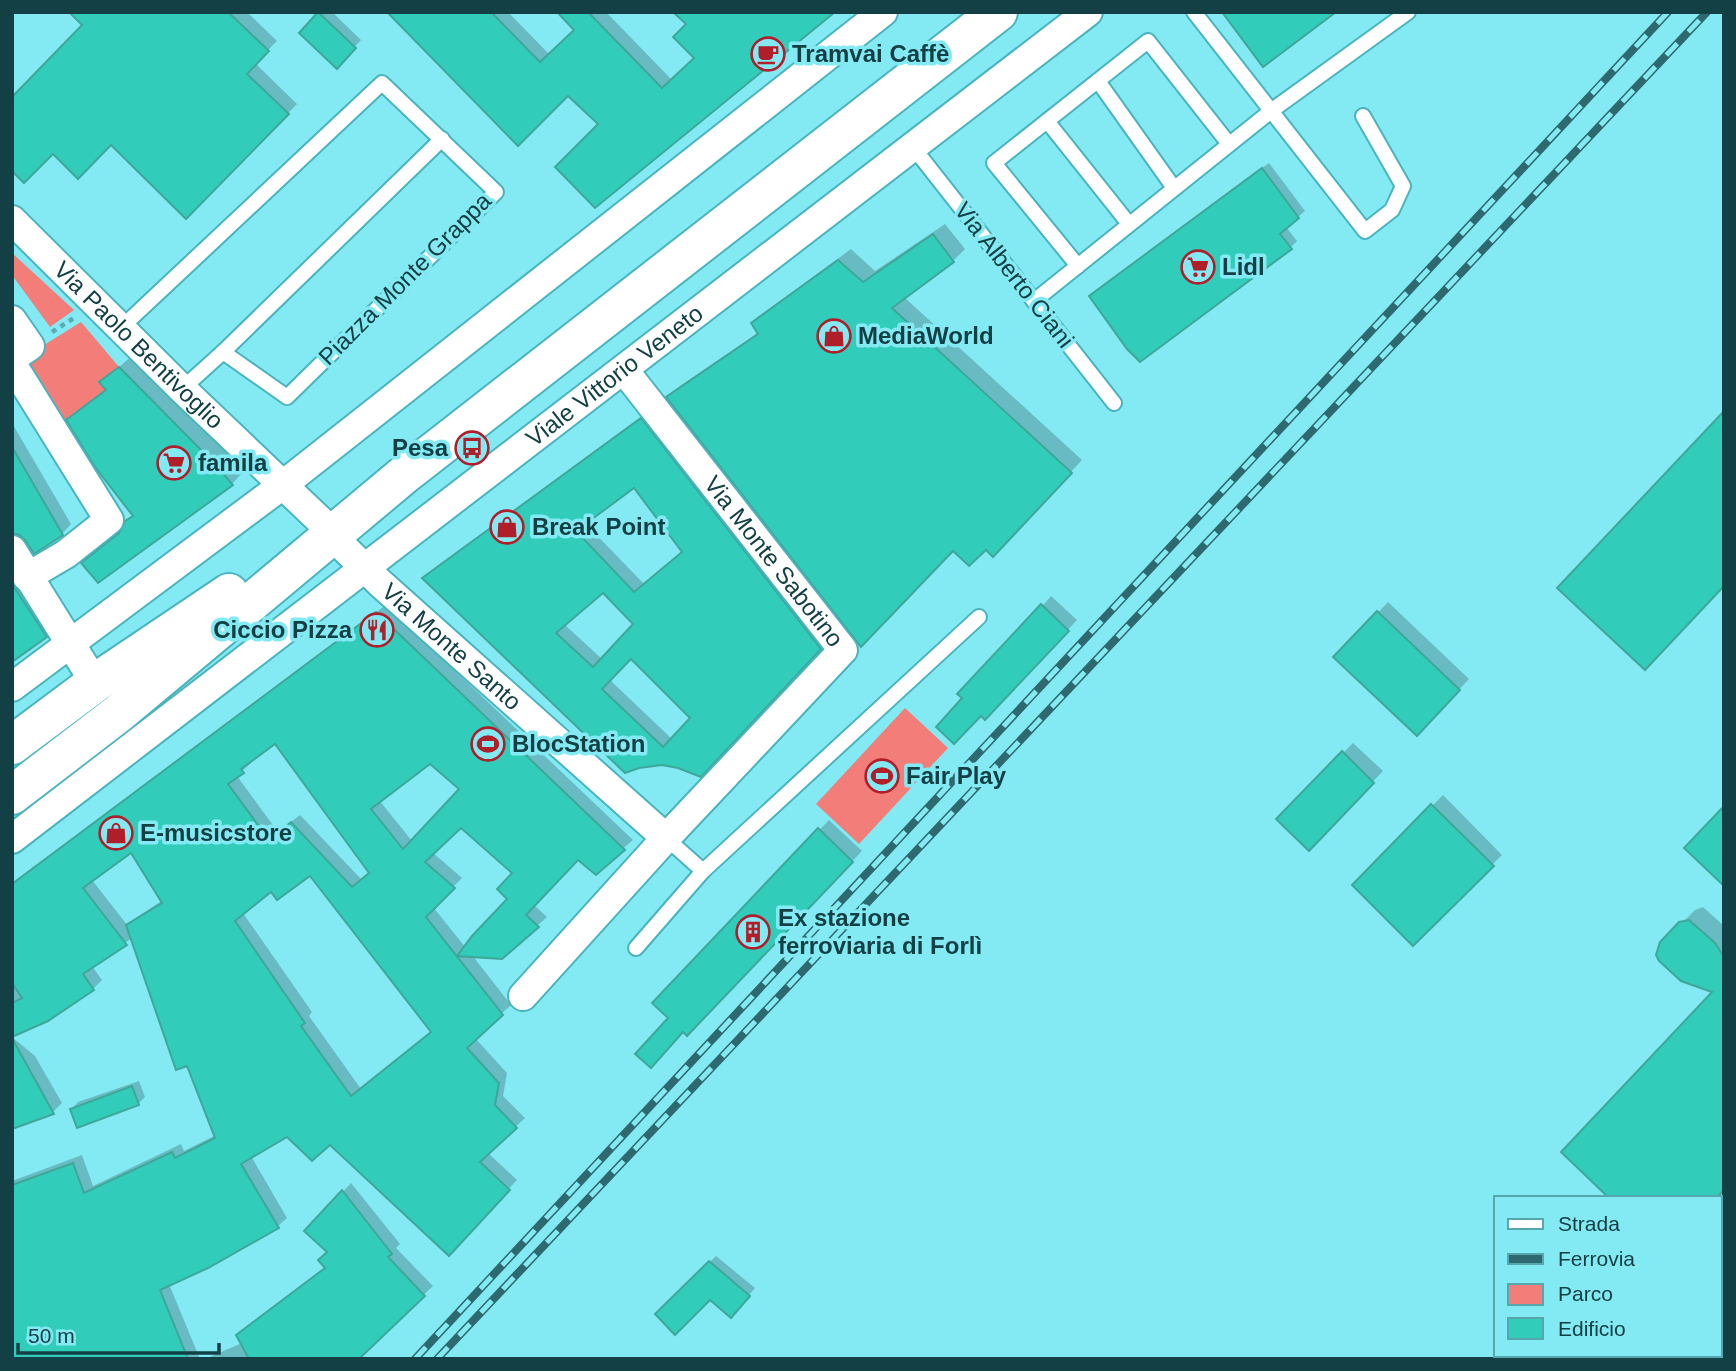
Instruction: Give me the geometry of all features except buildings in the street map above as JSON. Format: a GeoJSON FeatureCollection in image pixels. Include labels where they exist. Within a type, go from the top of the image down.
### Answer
{"type":"FeatureCollection","features":[{"type":"Feature","properties":{"kind":"main road","name":"Viale Vittorio Veneto"},"geometry":{"type":"LineString","coordinates":[[12,745],[95,683],[329,531],[998,12]]}},
{"type":"Feature","properties":{"kind":"main road","name":"Viale Vittorio Veneto"},"geometry":{"type":"LineString","coordinates":[[12,795],[130,727],[329,531]]}},
{"type":"Feature","properties":{"kind":"street"},"geometry":{"type":"LineString","coordinates":[[12,687],[284,484],[883,12]]}},
{"type":"Feature","properties":{"kind":"street","name":"Viale Vittorio Veneto"},"geometry":{"type":"LineString","coordinates":[[12,839],[130,727],[364,567],[913,147],[1069,18]]}},
{"type":"Feature","properties":{"kind":"street","name":"Via Paolo Bentivoglio"},"geometry":{"type":"LineString","coordinates":[[12,220],[329,531]]}},
{"type":"Feature","properties":{"kind":"street"},"geometry":{"type":"LineString","coordinates":[[12,320],[18,356],[108,520],[66,554],[27,577]]}},
{"type":"Feature","properties":{"kind":"street","name":"Via Monte Sabotino"},"geometry":{"type":"LineString","coordinates":[[624,370],[843,650],[666,838]]}},
{"type":"Feature","properties":{"kind":"street","name":"Via Monte Santo"},"geometry":{"type":"LineString","coordinates":[[329,531],[364,567],[666,838]]}},
{"type":"Feature","properties":{"kind":"street"},"geometry":{"type":"LineString","coordinates":[[12,550],[95,683]]}},
{"type":"Feature","properties":{"kind":"street"},"geometry":{"type":"LineString","coordinates":[[523,996],[666,838]]}},
{"type":"Feature","properties":{"kind":"lane"},"geometry":{"type":"LineString","coordinates":[[1194,12],[1365,231],[1392,211],[1403,186],[1363,116]]}},
{"type":"Feature","properties":{"kind":"lane"},"geometry":{"type":"LineString","coordinates":[[1034,301],[1228,144],[1408,12]]}},
{"type":"Feature","properties":{"kind":"lane"},"geometry":{"type":"LineString","coordinates":[[1077,266],[994,163],[1148,41],[1228,144]]}},
{"type":"Feature","properties":{"kind":"lane"},"geometry":{"type":"LineString","coordinates":[[1098,81],[1174,188]]}},
{"type":"Feature","properties":{"kind":"lane","name":"Piazza Monte Grappa"},"geometry":{"type":"LineString","coordinates":[[122,327],[382,83],[496,192],[287,397],[223,352]]}},
{"type":"Feature","properties":{"kind":"lane"},"geometry":{"type":"LineString","coordinates":[[1047,121],[1129,224]]}},
{"type":"Feature","properties":{"kind":"lane"},"geometry":{"type":"LineString","coordinates":[[182,388],[223,352],[442,139]]}},
{"type":"Feature","properties":{"kind":"lane","name":"Via Alberto Ciani"},"geometry":{"type":"LineString","coordinates":[[913,147],[1114,403]]}},
{"type":"Feature","properties":{"kind":"lane"},"geometry":{"type":"LineString","coordinates":[[636,948],[703,872],[979,617]]}},
{"type":"Feature","properties":{"kind":"lane"},"geometry":{"type":"LineString","coordinates":[[666,838],[703,872]]}},
{"type":"Feature","properties":{"kind":"path"},"geometry":{"type":"LineString","coordinates":[[18,356],[96,304]]}},
{"type":"Feature","properties":{"kind":"green space"},"geometry":{"type":"Polygon","coordinates":[[[12,253],[74,310],[50,327],[12,275],[12,253]]]}},
{"type":"Feature","properties":{"kind":"green space"},"geometry":{"type":"Polygon","coordinates":[[[81,322],[119,367],[100,381],[106,390],[63,423],[20,360],[81,322]]]}},
{"type":"Feature","properties":{"kind":"green space","name":"Fair Play"},"geometry":{"type":"Polygon","coordinates":[[[905,708],[948,748],[859,844],[816,804],[905,708]]]}},
{"type":"Feature","properties":{"kind":"railway"},"geometry":{"type":"LineString","coordinates":[[415,1359],[1668,12]]}},
{"type":"Feature","properties":{"kind":"railway"},"geometry":{"type":"LineString","coordinates":[[437,1359],[1707,12]]}},
{"type":"Feature","properties":{"kind":"place","name":"Tramvai Caffè"},"geometry":{"type":"Point","coordinates":[768,54]}},
{"type":"Feature","properties":{"kind":"place","name":"Lidl"},"geometry":{"type":"Point","coordinates":[1198,267]}},
{"type":"Feature","properties":{"kind":"place","name":"MediaWorld"},"geometry":{"type":"Point","coordinates":[834,336]}},
{"type":"Feature","properties":{"kind":"place","name":"Pesa"},"geometry":{"type":"Point","coordinates":[472,448]}},
{"type":"Feature","properties":{"kind":"place","name":"famila"},"geometry":{"type":"Point","coordinates":[174,463]}},
{"type":"Feature","properties":{"kind":"place","name":"Break Point"},"geometry":{"type":"Point","coordinates":[507,527]}},
{"type":"Feature","properties":{"kind":"place","name":"Ciccio Pizza"},"geometry":{"type":"Point","coordinates":[377,630]}},
{"type":"Feature","properties":{"kind":"place","name":"BlocStation"},"geometry":{"type":"Point","coordinates":[488,744]}},
{"type":"Feature","properties":{"kind":"place","name":"Fair Play"},"geometry":{"type":"Point","coordinates":[882,776]}},
{"type":"Feature","properties":{"kind":"place","name":"E-musicstore"},"geometry":{"type":"Point","coordinates":[116,833]}},
{"type":"Feature","properties":{"kind":"place","name":"Ex stazione ferroviaria di Forlì"},"geometry":{"type":"Point","coordinates":[753,932]}}]}
